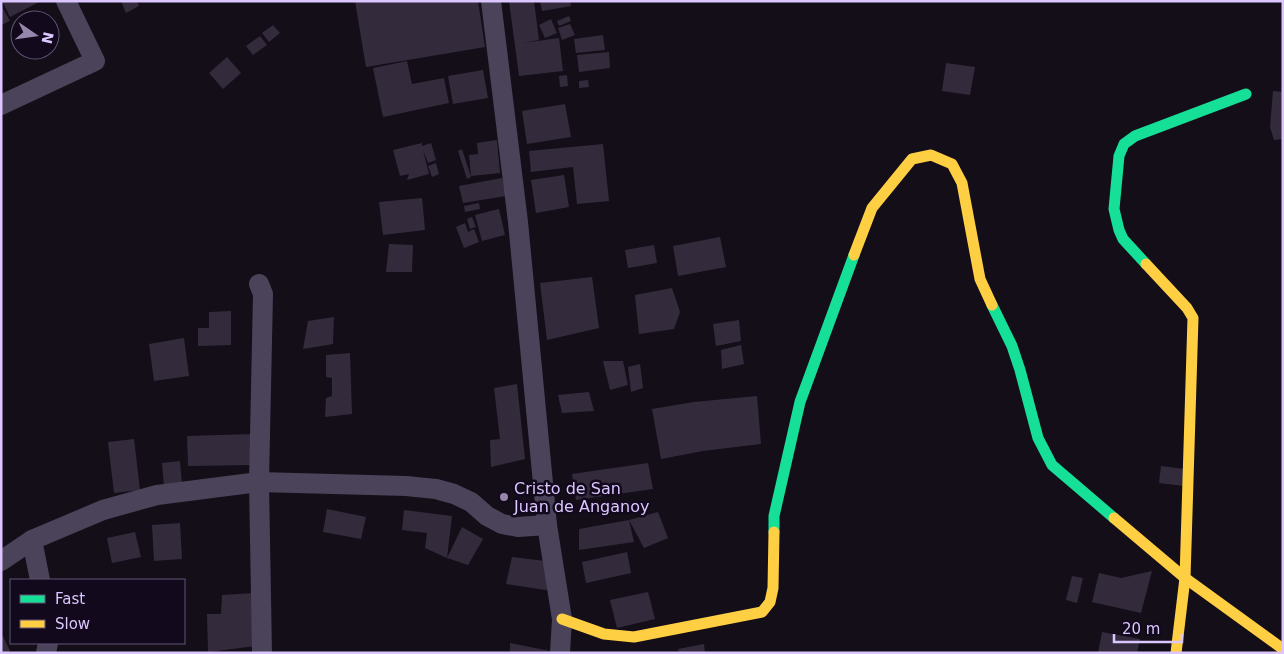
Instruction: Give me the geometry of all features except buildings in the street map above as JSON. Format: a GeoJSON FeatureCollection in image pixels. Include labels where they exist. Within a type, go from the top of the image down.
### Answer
{"type":"FeatureCollection","features":[{"type":"Feature","properties":{"kind":"street"},"geometry":{"type":"LineString","coordinates":[[1,105],[95,61],[66,1]]}},
{"type":"Feature","properties":{"kind":"street"},"geometry":{"type":"LineString","coordinates":[[491,1],[518,222],[547,525],[562,619],[560,653]]}},
{"type":"Feature","properties":{"kind":"street"},"geometry":{"type":"LineString","coordinates":[[1176,653],[1185,578],[1194,318],[1123,239],[1114,209],[1119,156],[1124,144],[1135,136],[1246,94]]}},
{"type":"Feature","properties":{"kind":"street"},"geometry":{"type":"LineString","coordinates":[[562,619],[604,634],[634,637],[762,612],[770,602],[774,588],[772,558],[774,516],[800,402],[872,208],[912,158],[931,155],[952,164],[962,183],[980,279],[1012,346],[1038,438],[1052,465],[1185,578],[1283,649]]}},
{"type":"Feature","properties":{"kind":"street"},"geometry":{"type":"LineString","coordinates":[[259,284],[263,294],[259,482],[262,653]]}},
{"type":"Feature","properties":{"kind":"street"},"geometry":{"type":"LineString","coordinates":[[1,561],[32,540],[103,510],[157,495],[259,482],[406,486],[436,489],[454,494],[471,502],[488,516],[502,524],[518,527],[547,525]]}},
{"type":"Feature","properties":{"kind":"street"},"geometry":{"type":"LineString","coordinates":[[32,540],[40,579]]}},
{"type":"Feature","properties":{"kind":"traffic: fast"},"geometry":{"type":"LineString","coordinates":[[1146,264],[1123,239],[1114,209],[1119,156],[1124,144],[1135,136],[1246,94]]}},
{"type":"Feature","properties":{"kind":"traffic: fast"},"geometry":{"type":"LineString","coordinates":[[774,532],[774,516],[800,402],[854,255]]}},
{"type":"Feature","properties":{"kind":"traffic: fast"},"geometry":{"type":"LineString","coordinates":[[992,305],[1012,346],[1038,438],[1052,465],[1114,518]]}},
{"type":"Feature","properties":{"kind":"traffic: slow"},"geometry":{"type":"LineString","coordinates":[[854,255],[872,208],[912,159],[931,155],[952,164],[962,183],[980,279],[992,305]]}},
{"type":"Feature","properties":{"kind":"traffic: slow"},"geometry":{"type":"LineString","coordinates":[[1146,264],[1187,308],[1193,318],[1185,578],[1176,653]]}},
{"type":"Feature","properties":{"kind":"traffic: slow"},"geometry":{"type":"LineString","coordinates":[[1114,518],[1185,578],[1283,649]]}},
{"type":"Feature","properties":{"kind":"traffic: slow"},"geometry":{"type":"LineString","coordinates":[[562,619],[604,634],[634,637],[762,612],[770,602],[773,588],[774,532]]}},
{"type":"Feature","properties":{"kind":"place","name":"Cristo de San Juan de Anganoy"},"geometry":{"type":"Point","coordinates":[504,497]}}]}
